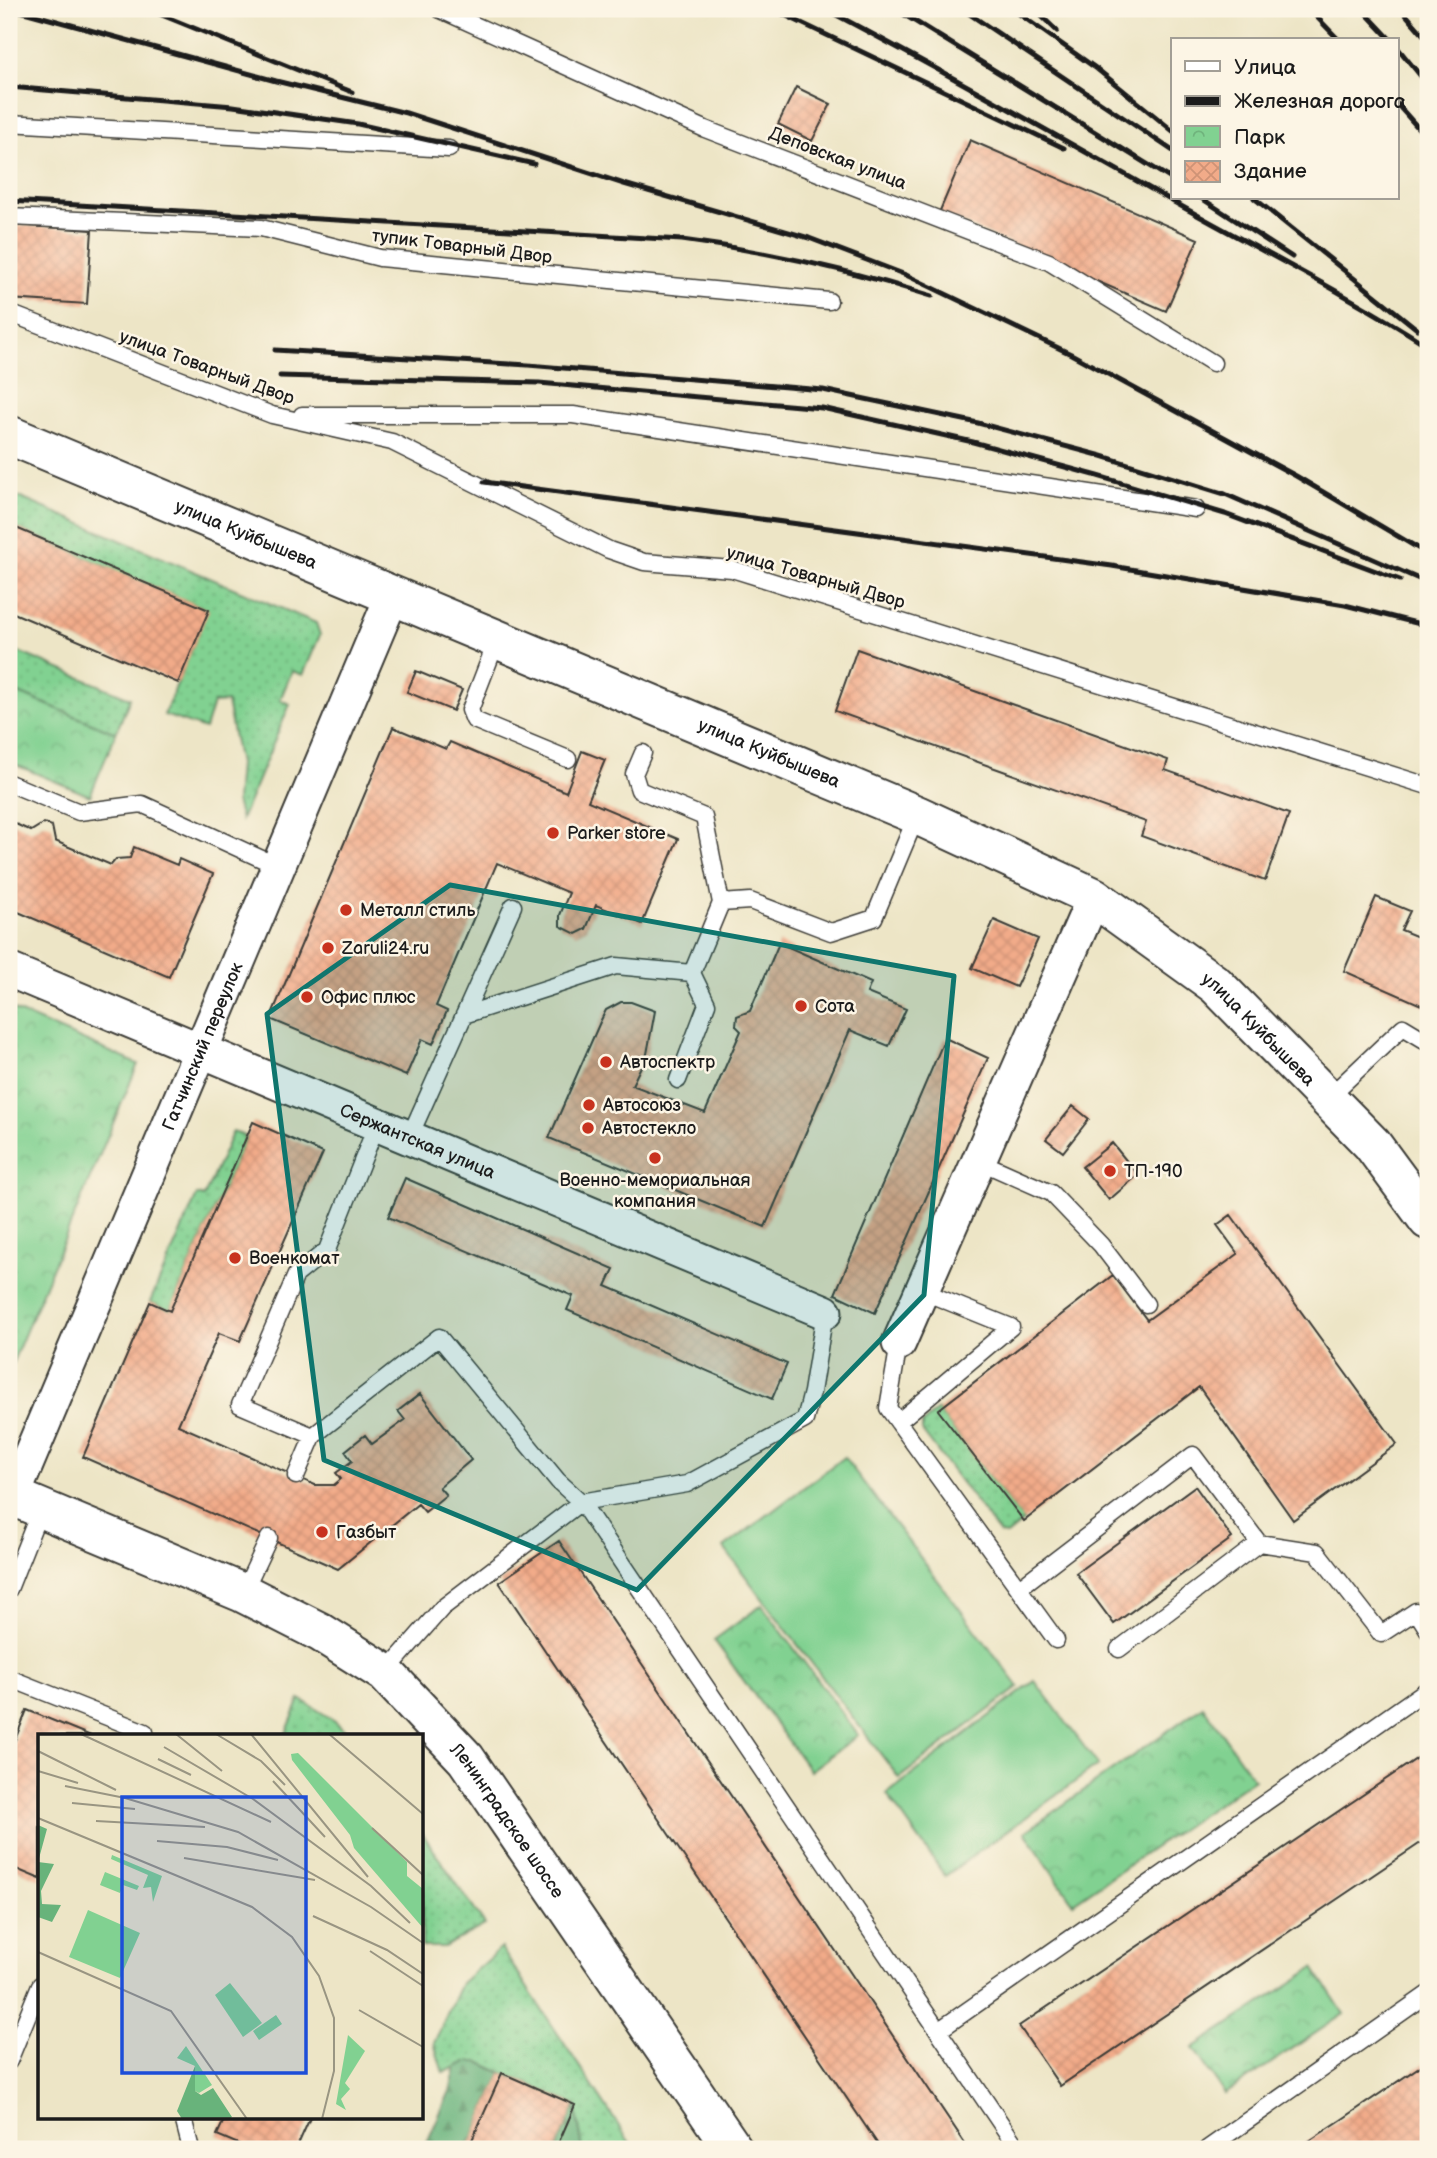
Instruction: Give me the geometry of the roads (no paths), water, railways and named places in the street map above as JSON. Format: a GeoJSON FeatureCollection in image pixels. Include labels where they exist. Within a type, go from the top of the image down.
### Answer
{"type":"FeatureCollection","features":[{"type":"Feature","properties":{"kind":"main road","name":"улица Куйбышева"},"geometry":{"type":"LineString","coordinates":[[9,435],[498,637],[917,815],[1094,897],[1216,985],[1329,1097],[1372,1144],[1428,1220]]}},
{"type":"Feature","properties":{"kind":"main road","name":"Ленинградское шоссе"},"geometry":{"type":"LineString","coordinates":[[21,1500],[243,1594],[320,1632],[385,1673],[431,1735],[466,1759],[733,2149]]}},
{"type":"Feature","properties":{"kind":"street","name":"Гатчинский переулок"},"geometry":{"type":"LineString","coordinates":[[21,1500],[200,1050],[393,594]]}},
{"type":"Feature","properties":{"kind":"street"},"geometry":{"type":"LineString","coordinates":[[899,1343],[1094,897]]}},
{"type":"Feature","properties":{"kind":"street","name":"Сержантская улица"},"geometry":{"type":"LineString","coordinates":[[9,970],[825,1312]]}},
{"type":"Feature","properties":{"kind":"lane","name":"Деповская улица"},"geometry":{"type":"LineString","coordinates":[[439,9],[705,129],[1049,262],[1213,363]]}},
{"type":"Feature","properties":{"kind":"lane"},"geometry":{"type":"LineString","coordinates":[[9,123],[449,149]]}},
{"type":"Feature","properties":{"kind":"lane","name":"тупик Товарный Двор"},"geometry":{"type":"LineString","coordinates":[[9,218],[261,228],[380,258],[829,301]]}},
{"type":"Feature","properties":{"kind":"lane","name":"улица Товарный Двор"},"geometry":{"type":"LineString","coordinates":[[9,313],[272,415],[392,442],[609,550],[644,562],[732,569],[1428,786]]}},
{"type":"Feature","properties":{"kind":"lane"},"geometry":{"type":"LineString","coordinates":[[272,415],[573,415],[1196,509]]}},
{"type":"Feature","properties":{"kind":"lane"},"geometry":{"type":"LineString","coordinates":[[498,637],[470,710],[474,720],[568,759]]}},
{"type":"Feature","properties":{"kind":"lane"},"geometry":{"type":"LineString","coordinates":[[643,753],[634,774],[639,790],[704,817],[721,903],[692,973],[707,1004],[678,1080]]}},
{"type":"Feature","properties":{"kind":"lane"},"geometry":{"type":"LineString","coordinates":[[9,783],[79,812],[142,804],[277,866]]}},
{"type":"Feature","properties":{"kind":"lane"},"geometry":{"type":"LineString","coordinates":[[721,903],[750,901],[831,932],[874,918],[917,815]]}},
{"type":"Feature","properties":{"kind":"lane"},"geometry":{"type":"LineString","coordinates":[[409,1138],[513,905]]}},
{"type":"Feature","properties":{"kind":"lane"},"geometry":{"type":"LineString","coordinates":[[464,1016],[616,966],[692,973]]}},
{"type":"Feature","properties":{"kind":"lane"},"geometry":{"type":"LineString","coordinates":[[1329,1097],[1403,1027],[1428,1042]]}},
{"type":"Feature","properties":{"kind":"lane"},"geometry":{"type":"LineString","coordinates":[[313,1436],[240,1405],[296,1275],[327,1250],[377,1124]]}},
{"type":"Feature","properties":{"kind":"lane"},"geometry":{"type":"LineString","coordinates":[[979,1161],[1051,1192],[1101,1245],[1146,1304]]}},
{"type":"Feature","properties":{"kind":"lane"},"geometry":{"type":"LineString","coordinates":[[898,1423],[1011,1327],[922,1291]]}},
{"type":"Feature","properties":{"kind":"lane"},"geometry":{"type":"LineString","coordinates":[[385,1673],[442,1608],[580,1502],[687,1484],[805,1420],[813,1392],[825,1312]]}},
{"type":"Feature","properties":{"kind":"lane"},"geometry":{"type":"LineString","coordinates":[[296,1476],[313,1436],[439,1337],[558,1481],[580,1502],[1018,2149]]}},
{"type":"Feature","properties":{"kind":"lane"},"geometry":{"type":"LineString","coordinates":[[899,1343],[888,1408],[1056,1640]]}},
{"type":"Feature","properties":{"kind":"lane"},"geometry":{"type":"LineString","coordinates":[[1020,1588],[1193,1455],[1259,1543],[1317,1552],[1381,1634],[1416,1611],[1428,1630]]}},
{"type":"Feature","properties":{"kind":"lane"},"geometry":{"type":"LineString","coordinates":[[9,1589],[21,1500]]}},
{"type":"Feature","properties":{"kind":"lane"},"geometry":{"type":"LineString","coordinates":[[243,1594],[269,1538]]}},
{"type":"Feature","properties":{"kind":"lane"},"geometry":{"type":"LineString","coordinates":[[1119,1649],[1259,1543]]}},
{"type":"Feature","properties":{"kind":"lane"},"geometry":{"type":"LineString","coordinates":[[9,1678],[145,1732],[144,1734]]}},
{"type":"Feature","properties":{"kind":"lane"},"geometry":{"type":"LineString","coordinates":[[938,2031],[1428,1689]]}},
{"type":"Feature","properties":{"kind":"lane"},"geometry":{"type":"LineString","coordinates":[[9,2061],[38,1990]]}},
{"type":"Feature","properties":{"kind":"lane"},"geometry":{"type":"LineString","coordinates":[[1207,2149],[1428,1994]]}},
{"type":"Feature","properties":{"kind":"lane"},"geometry":{"type":"LineString","coordinates":[[184,2120],[191,2149]]}},
{"type":"Feature","properties":{"kind":"railway"},"geometry":{"type":"LineString","coordinates":[[13,9],[276,81],[406,113],[624,184],[809,238],[906,275],[1071,354],[1296,476],[1428,554]]}},
{"type":"Feature","properties":{"kind":"railway"},"geometry":{"type":"LineString","coordinates":[[147,9],[352,92]]}},
{"type":"Feature","properties":{"kind":"railway"},"geometry":{"type":"LineString","coordinates":[[772,9],[1064,148]]}},
{"type":"Feature","properties":{"kind":"railway"},"geometry":{"type":"LineString","coordinates":[[825,9],[1331,288],[1428,346]]}},
{"type":"Feature","properties":{"kind":"railway"},"geometry":{"type":"LineString","coordinates":[[895,9],[1171,179]]}},
{"type":"Feature","properties":{"kind":"railway"},"geometry":{"type":"LineString","coordinates":[[962,9],[1171,150]]}},
{"type":"Feature","properties":{"kind":"railway"},"geometry":{"type":"LineString","coordinates":[[1012,9],[1097,69],[1171,129]]}},
{"type":"Feature","properties":{"kind":"railway"},"geometry":{"type":"LineString","coordinates":[[1034,9],[1057,31]]}},
{"type":"Feature","properties":{"kind":"railway"},"geometry":{"type":"LineString","coordinates":[[1309,9],[1337,38]]}},
{"type":"Feature","properties":{"kind":"railway"},"geometry":{"type":"LineString","coordinates":[[1362,9],[1389,38]]}},
{"type":"Feature","properties":{"kind":"railway"},"geometry":{"type":"LineString","coordinates":[[1401,9],[1428,40]]}},
{"type":"Feature","properties":{"kind":"railway"},"geometry":{"type":"LineString","coordinates":[[1398,48],[1428,85]]}},
{"type":"Feature","properties":{"kind":"railway"},"geometry":{"type":"LineString","coordinates":[[9,87],[233,106],[358,124],[534,164]]}},
{"type":"Feature","properties":{"kind":"railway"},"geometry":{"type":"LineString","coordinates":[[1398,105],[1428,139]]}},
{"type":"Feature","properties":{"kind":"railway"},"geometry":{"type":"LineString","coordinates":[[1204,200],[1292,257]]}},
{"type":"Feature","properties":{"kind":"railway"},"geometry":{"type":"LineString","coordinates":[[1256,200],[1417,329]]}},
{"type":"Feature","properties":{"kind":"railway"},"geometry":{"type":"LineString","coordinates":[[9,201],[682,240],[808,262],[932,296]]}},
{"type":"Feature","properties":{"kind":"railway"},"geometry":{"type":"LineString","coordinates":[[275,350],[528,365],[823,390],[978,423],[1102,456],[1225,494],[1428,583]]}},
{"type":"Feature","properties":{"kind":"railway"},"geometry":{"type":"LineString","coordinates":[[280,376],[539,383],[822,408],[973,442],[1098,476],[1225,514],[1400,580]]}},
{"type":"Feature","properties":{"kind":"railway"},"geometry":{"type":"LineString","coordinates":[[484,482],[1112,566],[1345,605],[1428,626]]}},
{"type":"Feature","properties":{"kind":"place","name":"Parker store"},"geometry":{"type":"Point","coordinates":[553,833]}},
{"type":"Feature","properties":{"kind":"place","name":"Металл стиль"},"geometry":{"type":"Point","coordinates":[346,910]}},
{"type":"Feature","properties":{"kind":"place","name":"Zaruli24.ru"},"geometry":{"type":"Point","coordinates":[328,948]}},
{"type":"Feature","properties":{"kind":"place","name":"Офис плюс"},"geometry":{"type":"Point","coordinates":[307,997]}},
{"type":"Feature","properties":{"kind":"place","name":"Сота"},"geometry":{"type":"Point","coordinates":[801,1006]}},
{"type":"Feature","properties":{"kind":"place","name":"Автоспектр"},"geometry":{"type":"Point","coordinates":[606,1062]}},
{"type":"Feature","properties":{"kind":"place","name":"Автосоюз"},"geometry":{"type":"Point","coordinates":[589,1105]}},
{"type":"Feature","properties":{"kind":"place","name":"Автостекло"},"geometry":{"type":"Point","coordinates":[588,1128]}},
{"type":"Feature","properties":{"kind":"place","name":"Военно-мемориальная компания"},"geometry":{"type":"Point","coordinates":[655,1158]}},
{"type":"Feature","properties":{"kind":"place","name":"ТП-190"},"geometry":{"type":"Point","coordinates":[1110,1171]}},
{"type":"Feature","properties":{"kind":"place","name":"Военкомат"},"geometry":{"type":"Point","coordinates":[235,1258]}},
{"type":"Feature","properties":{"kind":"place","name":"Газбыт"},"geometry":{"type":"Point","coordinates":[322,1532]}}]}
